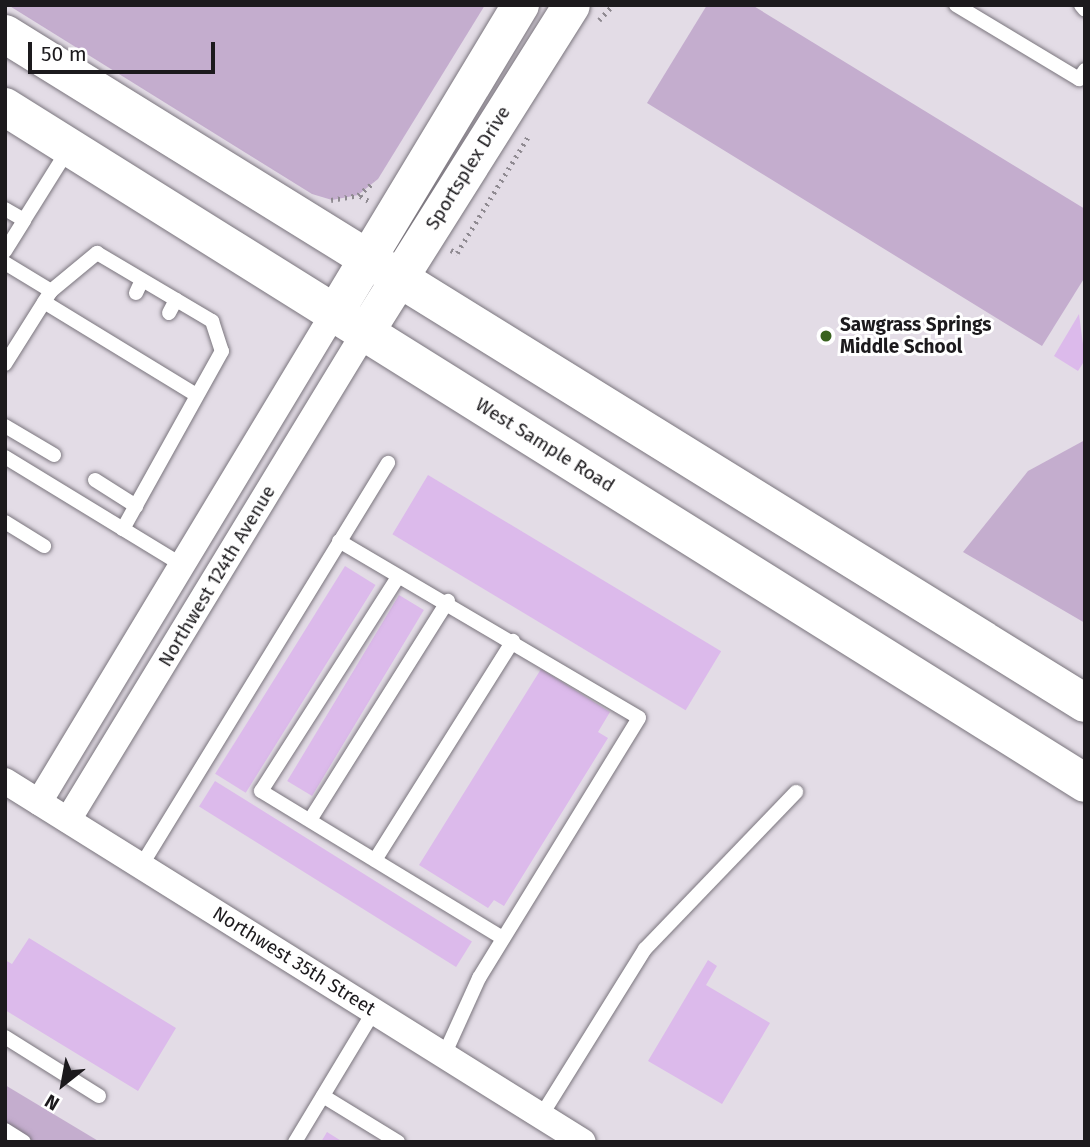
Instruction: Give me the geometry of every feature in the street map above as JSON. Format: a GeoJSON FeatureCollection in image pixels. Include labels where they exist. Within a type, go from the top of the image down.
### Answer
{"type":"FeatureCollection","features":[{"type":"Feature","properties":{"kind":"main road"},"geometry":{"type":"LineString","coordinates":[[5,34],[1085,703]]}},
{"type":"Feature","properties":{"kind":"main road","name":"West Sample Road"},"geometry":{"type":"LineString","coordinates":[[5,107],[1085,783]]}},
{"type":"Feature","properties":{"kind":"street","name":"Sportsplex Drive"},"geometry":{"type":"LineString","coordinates":[[350,323],[366,259],[520,5]]}},
{"type":"Feature","properties":{"kind":"street","name":"Sportsplex Drive"},"geometry":{"type":"LineString","coordinates":[[350,323],[399,279],[571,5]]}},
{"type":"Feature","properties":{"kind":"street","name":"Northwest 124th Avenue"},"geometry":{"type":"LineString","coordinates":[[39,802],[182,565],[350,323]]}},
{"type":"Feature","properties":{"kind":"street","name":"Northwest 124th Avenue"},"geometry":{"type":"LineString","coordinates":[[68,820],[350,323]]}},
{"type":"Feature","properties":{"kind":"street","name":"Northwest 35th Street"},"geometry":{"type":"LineString","coordinates":[[5,781],[583,1142]]}},
{"type":"Feature","properties":{"kind":"lane"},"geometry":{"type":"LineString","coordinates":[[956,5],[1083,77]]}},
{"type":"Feature","properties":{"kind":"lane"},"geometry":{"type":"LineString","coordinates":[[1081,5],[1085,9]]}},
{"type":"Feature","properties":{"kind":"lane"},"geometry":{"type":"LineString","coordinates":[[5,251],[69,147]]}},
{"type":"Feature","properties":{"kind":"lane"},"geometry":{"type":"LineString","coordinates":[[5,209],[24,220]]}},
{"type":"Feature","properties":{"kind":"lane"},"geometry":{"type":"LineString","coordinates":[[5,364],[48,296],[97,253],[139,287],[173,306],[212,321],[222,351],[195,394],[123,529]]}},
{"type":"Feature","properties":{"kind":"lane"},"geometry":{"type":"LineString","coordinates":[[5,263],[107,340],[146,355],[195,394]]}},
{"type":"Feature","properties":{"kind":"lane"},"geometry":{"type":"LineString","coordinates":[[107,340],[116,327]]}},
{"type":"Feature","properties":{"kind":"lane"},"geometry":{"type":"LineString","coordinates":[[5,426],[54,455]]}},
{"type":"Feature","properties":{"kind":"lane"},"geometry":{"type":"LineString","coordinates":[[5,457],[182,565]]}},
{"type":"Feature","properties":{"kind":"lane"},"geometry":{"type":"LineString","coordinates":[[141,866],[388,463]]}},
{"type":"Feature","properties":{"kind":"lane"},"geometry":{"type":"LineString","coordinates":[[95,480],[136,506]]}},
{"type":"Feature","properties":{"kind":"lane"},"geometry":{"type":"LineString","coordinates":[[5,522],[44,546]]}},
{"type":"Feature","properties":{"kind":"lane"},"geometry":{"type":"LineString","coordinates":[[340,541],[398,578],[448,601],[639,718],[503,938],[444,1055]]}},
{"type":"Feature","properties":{"kind":"lane"},"geometry":{"type":"LineString","coordinates":[[398,578],[261,790],[503,938]]}},
{"type":"Feature","properties":{"kind":"lane"},"geometry":{"type":"LineString","coordinates":[[310,820],[448,601]]}},
{"type":"Feature","properties":{"kind":"lane"},"geometry":{"type":"LineString","coordinates":[[375,860],[513,641]]}},
{"type":"Feature","properties":{"kind":"lane"},"geometry":{"type":"LineString","coordinates":[[541,1116],[645,949],[796,792]]}},
{"type":"Feature","properties":{"kind":"lane"},"geometry":{"type":"LineString","coordinates":[[295,1142],[374,1011]]}},
{"type":"Feature","properties":{"kind":"lane"},"geometry":{"type":"LineString","coordinates":[[5,1037],[99,1096]]}},
{"type":"Feature","properties":{"kind":"lane"},"geometry":{"type":"LineString","coordinates":[[323,1096],[398,1142]]}},
{"type":"Feature","properties":{"kind":"lane"},"geometry":{"type":"LineString","coordinates":[[5,1130],[24,1142]]}},
{"type":"Feature","properties":{"kind":"shaded area"},"geometry":{"type":"Polygon","coordinates":[[[8,5],[485,5],[378,179],[358,195],[332,200],[312,194],[8,5]]]}},
{"type":"Feature","properties":{"kind":"shaded area"},"geometry":{"type":"Polygon","coordinates":[[[707,5],[752,5],[1085,209],[1085,277],[1042,346],[647,103],[707,5]]]}},
{"type":"Feature","properties":{"kind":"shaded area"},"geometry":{"type":"Polygon","coordinates":[[[1085,440],[1085,623],[963,552],[1028,471],[1085,440]]]}},
{"type":"Feature","properties":{"kind":"shaded area"},"geometry":{"type":"Polygon","coordinates":[[[5,1085],[100,1142],[5,1142],[5,1085]]]}},
{"type":"Feature","properties":{"kind":"building"},"geometry":{"type":"Polygon","coordinates":[[[1079,314],[1085,360],[1078,371],[1054,356],[1079,314]]]}},
{"type":"Feature","properties":{"kind":"building"},"geometry":{"type":"Polygon","coordinates":[[[428,475],[721,651],[686,710],[392,534],[428,475]]]}},
{"type":"Feature","properties":{"kind":"building"},"geometry":{"type":"Polygon","coordinates":[[[345,566],[376,585],[246,793],[215,774],[345,566]]]}},
{"type":"Feature","properties":{"kind":"building"},"geometry":{"type":"Polygon","coordinates":[[[399,595],[424,610],[312,796],[287,781],[399,595]]]}},
{"type":"Feature","properties":{"kind":"building"},"geometry":{"type":"Polygon","coordinates":[[[541,669],[610,712],[598,732],[608,738],[504,906],[494,900],[488,908],[419,865],[541,669]]]}},
{"type":"Feature","properties":{"kind":"building"},"geometry":{"type":"Polygon","coordinates":[[[215,781],[472,942],[456,967],[199,806],[215,781]]]}},
{"type":"Feature","properties":{"kind":"building"},"geometry":{"type":"Polygon","coordinates":[[[29,938],[176,1028],[138,1091],[5,1010],[5,960],[12,964],[29,938]]]}},
{"type":"Feature","properties":{"kind":"building"},"geometry":{"type":"Polygon","coordinates":[[[708,960],[717,966],[706,985],[770,1023],[722,1104],[648,1061],[708,960]]]}},
{"type":"Feature","properties":{"kind":"building"},"geometry":{"type":"Polygon","coordinates":[[[327,1132],[343,1142],[321,1142],[327,1132]]]}},
{"type":"Feature","properties":{"kind":"place","name":"Sawgrass Springs Middle School"},"geometry":{"type":"Point","coordinates":[826,336]}}]}
